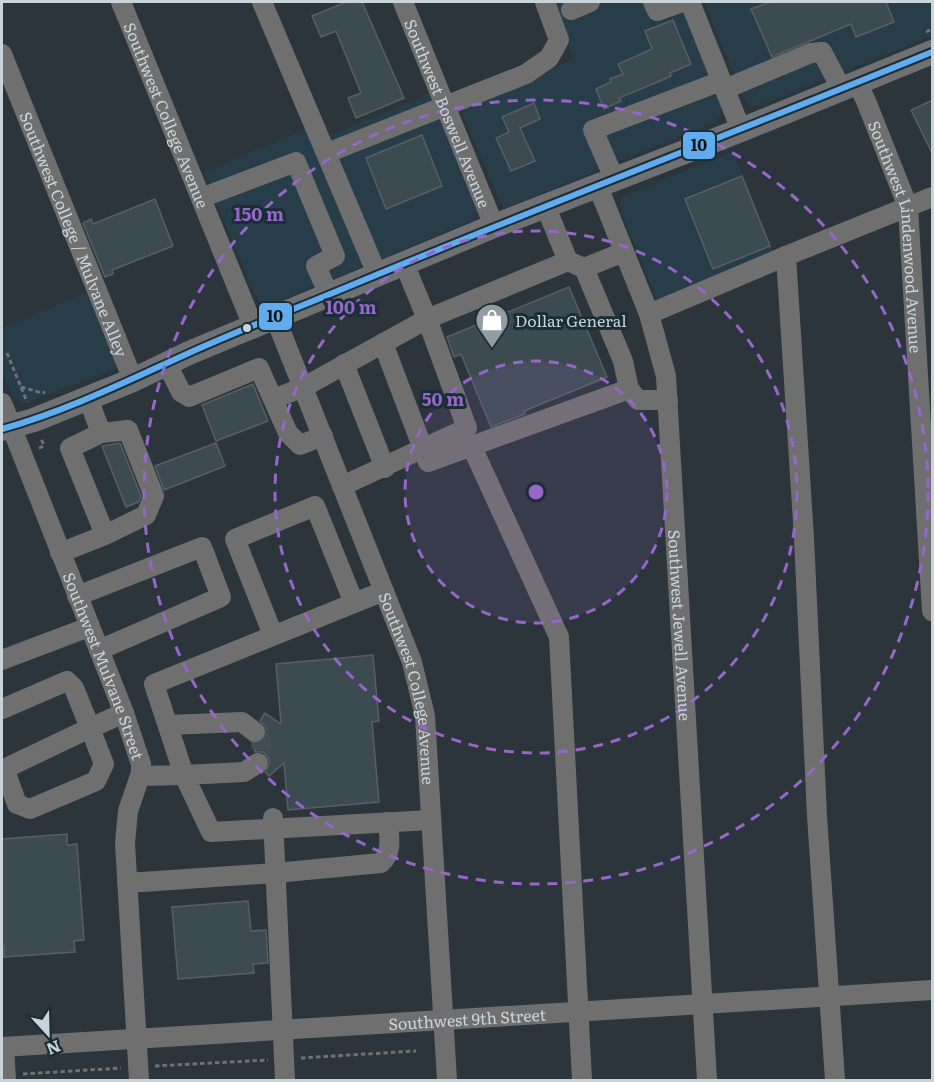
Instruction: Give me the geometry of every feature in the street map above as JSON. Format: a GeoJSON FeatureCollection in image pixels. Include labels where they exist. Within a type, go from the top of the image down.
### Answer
{"type":"FeatureCollection","features":[{"type":"Feature","properties":{"kind":"main road"},"geometry":{"type":"LineString","coordinates":[[4,419],[34,420],[494,226],[933,52]]}},
{"type":"Feature","properties":{"kind":"street","name":"Southwest College Avenue"},"geometry":{"type":"LineString","coordinates":[[121,2],[253,326]]}},
{"type":"Feature","properties":{"kind":"street"},"geometry":{"type":"LineString","coordinates":[[262,2],[377,274]]}},
{"type":"Feature","properties":{"kind":"street","name":"Southwest Boswell Avenue"},"geometry":{"type":"LineString","coordinates":[[403,2],[494,226]]}},
{"type":"Feature","properties":{"kind":"street"},"geometry":{"type":"LineString","coordinates":[[327,153],[526,74],[549,58],[559,40],[545,2]]}},
{"type":"Feature","properties":{"kind":"street"},"geometry":{"type":"LineString","coordinates":[[571,10],[590,2]]}},
{"type":"Feature","properties":{"kind":"street"},"geometry":{"type":"LineString","coordinates":[[653,2],[657,10],[692,3],[741,129]]}},
{"type":"Feature","properties":{"kind":"street","name":"Southwest Lindenwood Avenue"},"geometry":{"type":"LineString","coordinates":[[723,85],[811,52],[822,52],[866,102],[908,207],[933,611]]}},
{"type":"Feature","properties":{"kind":"street","name":"Southwest College / Mulvane Alley"},"geometry":{"type":"LineString","coordinates":[[2,54],[133,380]]}},
{"type":"Feature","properties":{"kind":"street","name":"Southwest Jewell Avenue"},"geometry":{"type":"LineString","coordinates":[[707,1080],[664,362],[649,314],[624,252],[593,130],[723,85]]}},
{"type":"Feature","properties":{"kind":"street"},"geometry":{"type":"LineString","coordinates":[[201,198],[296,162],[335,256],[316,266],[328,295]]}},
{"type":"Feature","properties":{"kind":"street"},"geometry":{"type":"LineString","coordinates":[[649,314],[933,197]]}},
{"type":"Feature","properties":{"kind":"street"},"geometry":{"type":"LineString","coordinates":[[545,206],[623,362],[629,389],[638,400],[668,400]]}},
{"type":"Feature","properties":{"kind":"street"},"geometry":{"type":"LineString","coordinates":[[273,399],[303,387],[427,319],[576,265],[624,252]]}},
{"type":"Feature","properties":{"kind":"street"},"geometry":{"type":"LineString","coordinates":[[786,256],[804,538],[817,816],[835,1080]]}},
{"type":"Feature","properties":{"kind":"street"},"geometry":{"type":"LineString","coordinates":[[342,486],[467,428],[404,263]]}},
{"type":"Feature","properties":{"kind":"street","name":"Southwest College Avenue"},"geometry":{"type":"LineString","coordinates":[[275,317],[412,662],[418,683],[424,716],[447,1080]]}},
{"type":"Feature","properties":{"kind":"street"},"geometry":{"type":"LineString","coordinates":[[383,343],[428,462],[629,389]]}},
{"type":"Feature","properties":{"kind":"street"},"geometry":{"type":"LineString","coordinates":[[167,364],[181,392],[189,397],[259,368],[288,433],[300,445],[322,436]]}},
{"type":"Feature","properties":{"kind":"street"},"geometry":{"type":"LineString","coordinates":[[344,364],[385,468]]}},
{"type":"Feature","properties":{"kind":"street"},"geometry":{"type":"LineString","coordinates":[[88,398],[101,433]]}},
{"type":"Feature","properties":{"kind":"street","name":"Southwest Mulvane Street"},"geometry":{"type":"LineString","coordinates":[[4,419],[99,650],[141,764],[141,776],[127,819],[125,843],[139,1074]]}},
{"type":"Feature","properties":{"kind":"street"},"geometry":{"type":"LineString","coordinates":[[60,553],[105,535],[146,515],[154,496],[128,430],[101,433],[70,448],[105,535]]}},
{"type":"Feature","properties":{"kind":"street"},"geometry":{"type":"LineString","coordinates":[[472,447],[559,637],[582,1080]]}},
{"type":"Feature","properties":{"kind":"street"},"geometry":{"type":"LineString","coordinates":[[273,635],[236,539],[315,506],[354,603]]}},
{"type":"Feature","properties":{"kind":"street"},"geometry":{"type":"LineString","coordinates":[[77,597],[202,547],[221,597],[99,650]]}},
{"type":"Feature","properties":{"kind":"street"},"geometry":{"type":"LineString","coordinates":[[384,591],[154,684],[184,775],[211,832],[273,824],[431,820]]}},
{"type":"Feature","properties":{"kind":"street"},"geometry":{"type":"LineString","coordinates":[[2,660],[89,627]]}},
{"type":"Feature","properties":{"kind":"street"},"geometry":{"type":"LineString","coordinates":[[2,709],[67,681],[74,688],[90,728],[104,764],[96,781],[30,809],[17,804],[3,769],[90,728],[124,713]]}},
{"type":"Feature","properties":{"kind":"street"},"geometry":{"type":"LineString","coordinates":[[168,725],[242,722],[255,732]]}},
{"type":"Feature","properties":{"kind":"street"},"geometry":{"type":"LineString","coordinates":[[141,776],[244,772],[258,763]]}},
{"type":"Feature","properties":{"kind":"street"},"geometry":{"type":"LineString","coordinates":[[127,883],[275,873],[381,862],[387,857],[390,847],[388,822]]}},
{"type":"Feature","properties":{"kind":"street"},"geometry":{"type":"LineString","coordinates":[[273,824],[285,1080]]}},
{"type":"Feature","properties":{"kind":"street","name":"Southwest 9th Street"},"geometry":{"type":"LineString","coordinates":[[3,1047],[702,1006],[933,990]]}},
{"type":"Feature","properties":{"kind":"street"},"geometry":{"type":"LineString","coordinates":[[3,1047],[6,1078]]}},
{"type":"Feature","properties":{"kind":"path"},"geometry":{"type":"LineString","coordinates":[[7,353],[24,395]]}},
{"type":"Feature","properties":{"kind":"path"},"geometry":{"type":"LineString","coordinates":[[6,1078],[139,1074],[284,1059],[416,1051]]}},
{"type":"Feature","properties":{"kind":"shaded area"},"geometry":{"type":"Polygon","coordinates":[[[552,2],[679,2],[722,108],[721,115],[715,122],[505,207],[499,200],[459,106],[574,59],[552,2]]]}},
{"type":"Feature","properties":{"kind":"shaded area"},"geometry":{"type":"Polygon","coordinates":[[[704,2],[932,2],[932,36],[759,106],[751,106],[744,99],[704,2]]]}},
{"type":"Feature","properties":{"kind":"shaded area"},"geometry":{"type":"Polygon","coordinates":[[[432,93],[478,205],[474,220],[274,303],[266,305],[259,301],[204,172],[323,122],[329,136],[432,93]]]}},
{"type":"Feature","properties":{"kind":"shaded area"},"geometry":{"type":"Polygon","coordinates":[[[733,151],[780,267],[663,314],[621,212],[620,203],[624,196],[733,151]]]}},
{"type":"Feature","properties":{"kind":"shaded area"},"geometry":{"type":"Polygon","coordinates":[[[103,286],[134,362],[21,403],[12,395],[2,373],[2,328],[103,286]]]}},
{"type":"Feature","properties":{"kind":"building"},"geometry":{"type":"Polygon","coordinates":[[[346,2],[362,2],[404,98],[356,118],[348,98],[361,93],[336,31],[321,37],[312,16],[346,2]]]}},
{"type":"Feature","properties":{"kind":"building"},"geometry":{"type":"Polygon","coordinates":[[[770,2],[886,2],[894,22],[856,37],[851,24],[772,57],[751,9],[770,2]]]}},
{"type":"Feature","properties":{"kind":"building"},"geometry":{"type":"Polygon","coordinates":[[[673,20],[691,64],[670,73],[671,76],[619,98],[621,101],[604,109],[596,89],[611,82],[610,79],[623,74],[618,64],[652,49],[645,31],[673,20]]]}},
{"type":"Feature","properties":{"kind":"building"},"geometry":{"type":"Polygon","coordinates":[[[933,100],[933,155],[911,110],[933,100]]]}},
{"type":"Feature","properties":{"kind":"building"},"geometry":{"type":"Polygon","coordinates":[[[534,103],[540,119],[520,128],[535,161],[511,171],[496,138],[509,132],[502,117],[534,103]]]}},
{"type":"Feature","properties":{"kind":"building"},"geometry":{"type":"Polygon","coordinates":[[[422,135],[442,186],[386,209],[366,158],[422,135]]]}},
{"type":"Feature","properties":{"kind":"building"},"geometry":{"type":"Polygon","coordinates":[[[742,176],[770,246],[713,269],[685,199],[742,176]]]}},
{"type":"Feature","properties":{"kind":"building"},"geometry":{"type":"Polygon","coordinates":[[[155,199],[173,246],[112,270],[113,274],[105,277],[83,223],[91,219],[93,224],[155,199]]]}},
{"type":"Feature","properties":{"kind":"building"},"geometry":{"type":"Polygon","coordinates":[[[569,287],[607,377],[491,427],[461,354],[454,357],[447,337],[569,287]]]}},
{"type":"Feature","properties":{"kind":"building"},"geometry":{"type":"Polygon","coordinates":[[[253,384],[268,421],[216,441],[202,405],[253,384]]]}},
{"type":"Feature","properties":{"kind":"building"},"geometry":{"type":"Polygon","coordinates":[[[120,443],[141,496],[139,502],[126,507],[102,446],[120,443]]]}},
{"type":"Feature","properties":{"kind":"building"},"geometry":{"type":"Polygon","coordinates":[[[216,443],[225,466],[164,490],[155,466],[216,443]]]}},
{"type":"Feature","properties":{"kind":"building"},"geometry":{"type":"Polygon","coordinates":[[[373,655],[379,721],[372,722],[379,802],[288,810],[284,763],[269,776],[265,772],[270,763],[268,757],[263,752],[255,752],[254,745],[264,740],[267,734],[266,727],[260,721],[265,713],[281,724],[276,664],[373,655]]]}},
{"type":"Feature","properties":{"kind":"building"},"geometry":{"type":"Polygon","coordinates":[[[67,834],[67,845],[77,844],[84,940],[74,941],[75,952],[4,957],[4,946],[2,946],[2,839],[67,834]]]}},
{"type":"Feature","properties":{"kind":"building"},"geometry":{"type":"Polygon","coordinates":[[[248,901],[251,931],[266,930],[268,963],[253,964],[254,973],[178,979],[172,907],[248,901]]]}},
{"type":"Feature","properties":{"kind":"tunnel"},"geometry":{"type":"LineString","coordinates":[[255,732],[261,743],[258,763]]}},
{"type":"Feature","properties":{"kind":"transit line","name":"10"},"geometry":{"type":"LineString","coordinates":[[2,429],[26,422],[120,385],[209,344],[496,226],[932,52]]}},
{"type":"Feature","properties":{"kind":"place","name":"Dollar General"},"geometry":{"type":"Point","coordinates":[492,349]}}]}
